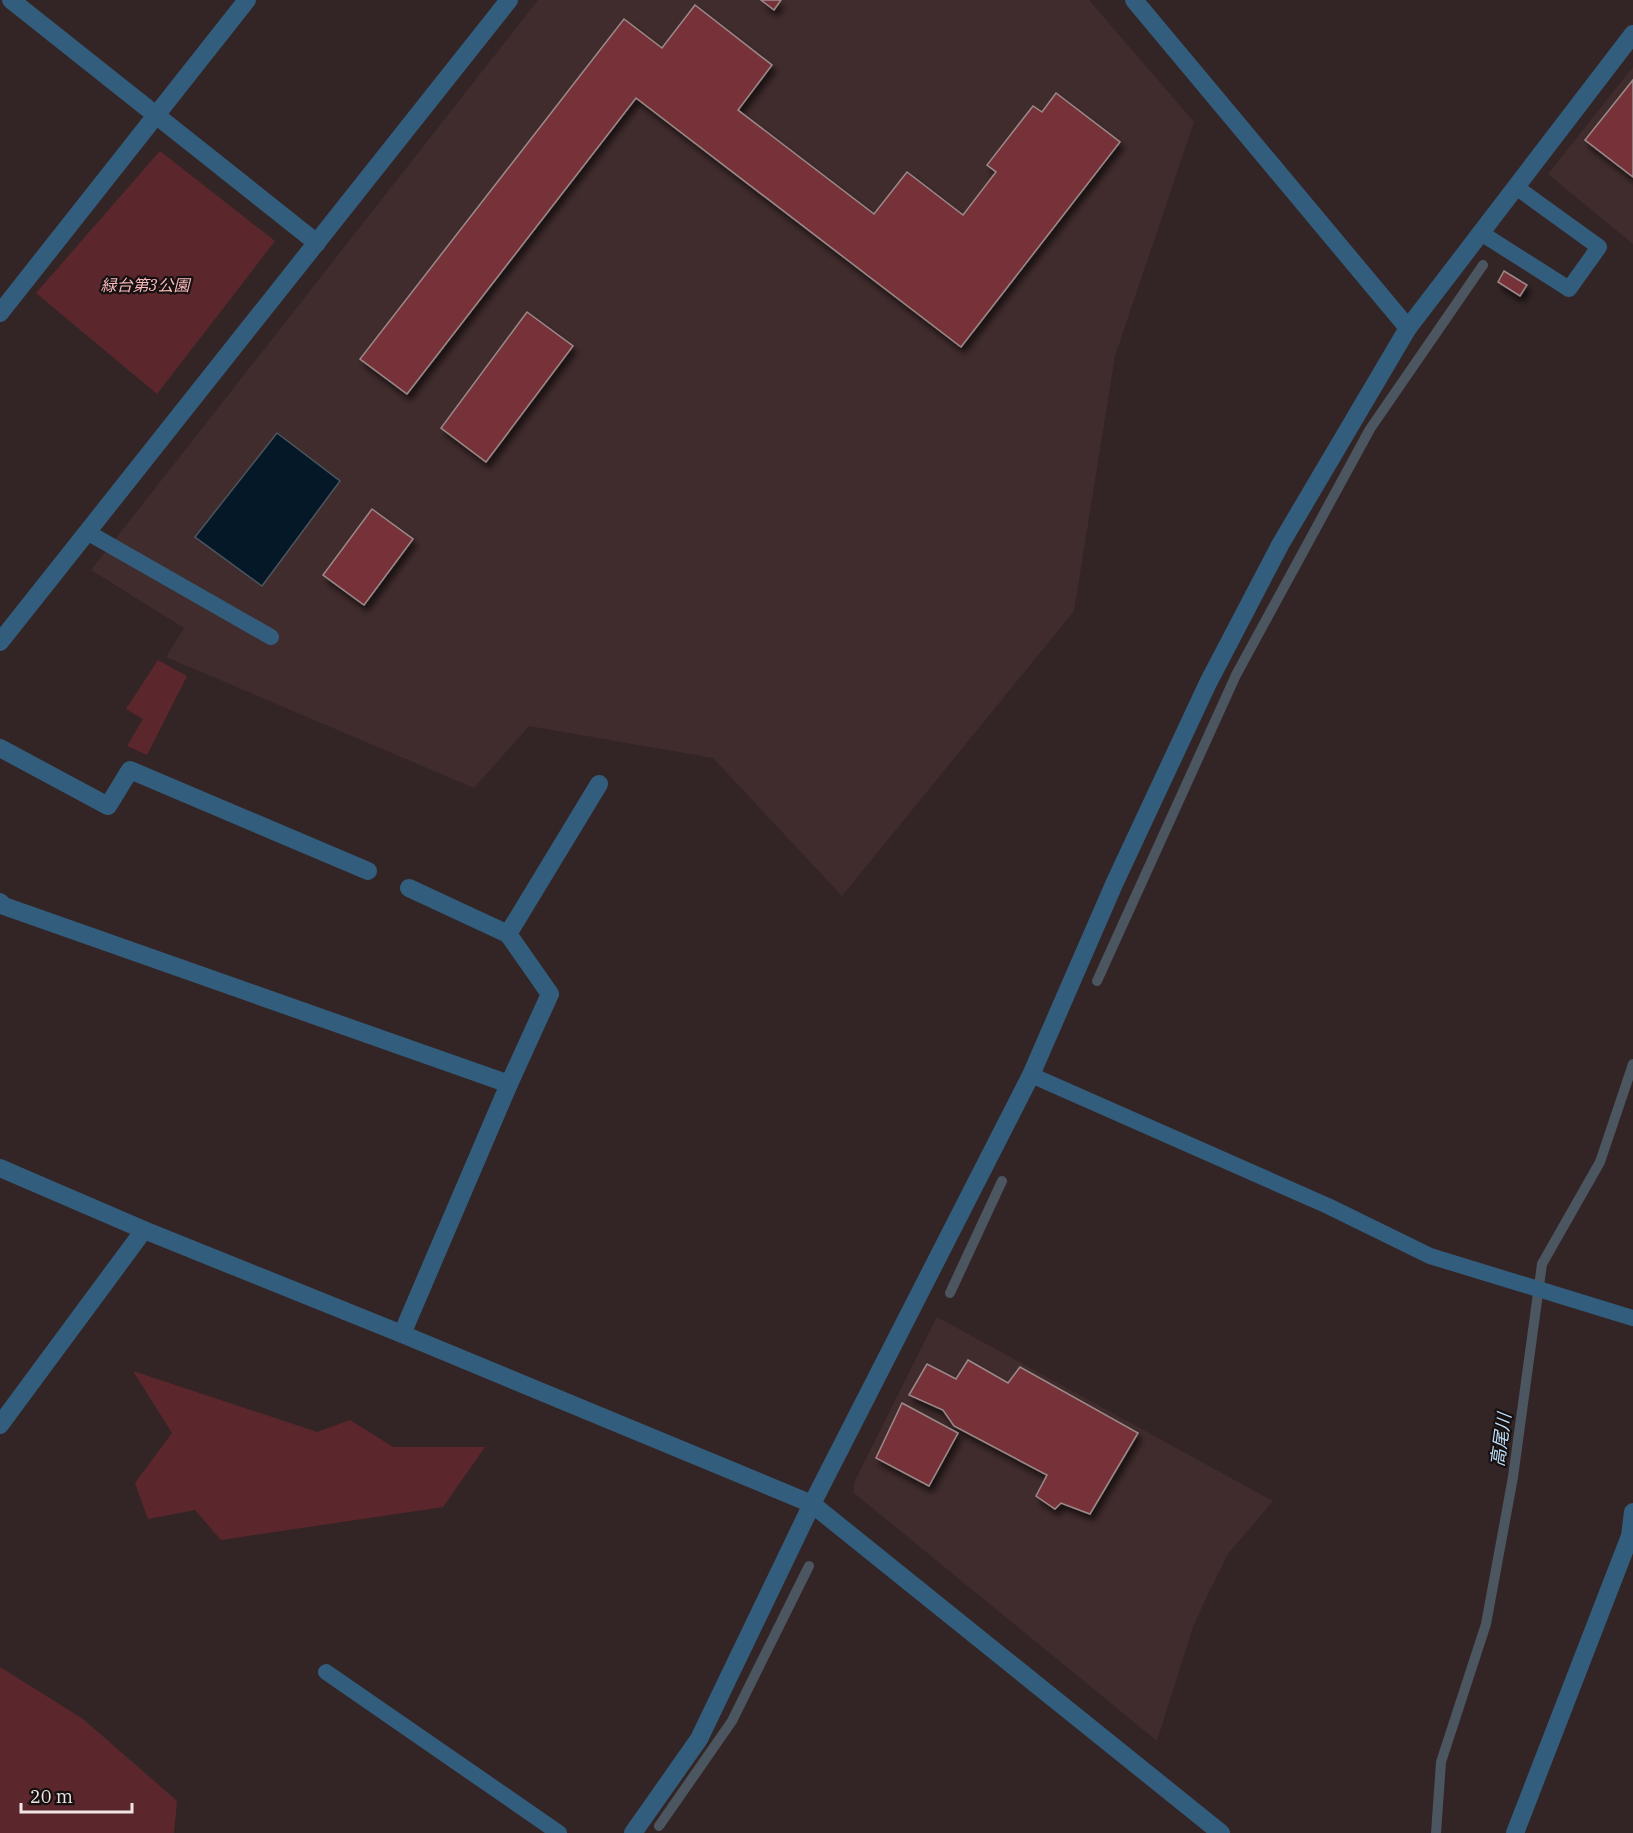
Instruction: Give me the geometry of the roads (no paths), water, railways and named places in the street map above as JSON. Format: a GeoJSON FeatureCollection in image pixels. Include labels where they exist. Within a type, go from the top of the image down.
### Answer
{"type":"FeatureCollection","features":[{"type":"Feature","properties":{"kind":"street"},"geometry":{"type":"LineString","coordinates":[[10,0],[317,243]]}},
{"type":"Feature","properties":{"kind":"street"},"geometry":{"type":"LineString","coordinates":[[0,313],[247,0]]}},
{"type":"Feature","properties":{"kind":"street"},"geometry":{"type":"LineString","coordinates":[[0,642],[509,0]]}},
{"type":"Feature","properties":{"kind":"street"},"geometry":{"type":"LineString","coordinates":[[1134,0],[1408,328]]}},
{"type":"Feature","properties":{"kind":"street"},"geometry":{"type":"LineString","coordinates":[[633,1833],[699,1739],[812,1504],[1031,1075],[1115,882],[1208,683],[1280,545],[1408,328],[1633,34]]}},
{"type":"Feature","properties":{"kind":"street"},"geometry":{"type":"LineString","coordinates":[[0,748],[108,806],[130,770],[368,871]]}},
{"type":"Feature","properties":{"kind":"street"},"geometry":{"type":"LineString","coordinates":[[508,934],[599,784]]}},
{"type":"Feature","properties":{"kind":"street"},"geometry":{"type":"LineString","coordinates":[[402,1335],[550,994],[508,934],[409,888]]}},
{"type":"Feature","properties":{"kind":"street"},"geometry":{"type":"LineString","coordinates":[[0,902],[4,906],[509,1084]]}},
{"type":"Feature","properties":{"kind":"street"},"geometry":{"type":"LineString","coordinates":[[0,1168],[144,1230],[812,1504],[1221,1833]]}},
{"type":"Feature","properties":{"kind":"street"},"geometry":{"type":"LineString","coordinates":[[0,1425],[144,1230]]}},
{"type":"Feature","properties":{"kind":"street"},"geometry":{"type":"LineString","coordinates":[[1515,1833],[1631,1537],[1633,1512]]}},
{"type":"Feature","properties":{"kind":"lane"},"geometry":{"type":"LineString","coordinates":[[1481,233],[1569,289],[1599,247],[1516,187]]}},
{"type":"Feature","properties":{"kind":"lane"},"geometry":{"type":"LineString","coordinates":[[87,532],[271,637]]}},
{"type":"Feature","properties":{"kind":"lane"},"geometry":{"type":"LineString","coordinates":[[1031,1075],[1328,1206],[1430,1256],[1633,1318]]}},
{"type":"Feature","properties":{"kind":"lane"},"geometry":{"type":"LineString","coordinates":[[326,1672],[559,1833]]}},
{"type":"Feature","properties":{"kind":"water"},"geometry":{"type":"Polygon","coordinates":[[[277,433],[340,481],[262,586],[195,537],[277,433]]]}},
{"type":"Feature","properties":{"kind":"waterway"},"geometry":{"type":"LineString","coordinates":[[1097,981],[1236,675],[1370,429],[1483,265]]}},
{"type":"Feature","properties":{"kind":"waterway","name":"高尾川"},"geometry":{"type":"LineString","coordinates":[[1436,1833],[1441,1762],[1486,1624],[1513,1477],[1542,1264],[1600,1162],[1633,1064]]}},
{"type":"Feature","properties":{"kind":"waterway"},"geometry":{"type":"LineString","coordinates":[[950,1293],[1002,1181]]}},
{"type":"Feature","properties":{"kind":"waterway"},"geometry":{"type":"LineString","coordinates":[[659,1826],[732,1721],[809,1566]]}},
{"type":"Feature","properties":{"kind":"park label","name":"緑台第3公園"},"geometry":{"type":"Point","coordinates":[145,285]}}]}
